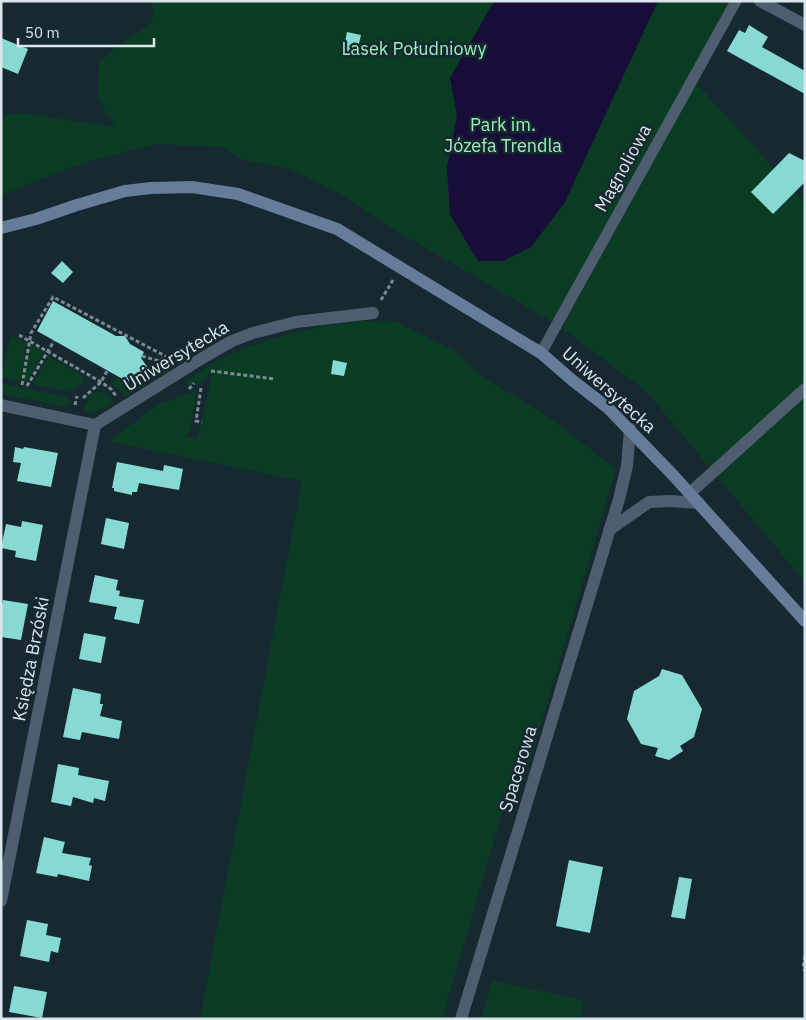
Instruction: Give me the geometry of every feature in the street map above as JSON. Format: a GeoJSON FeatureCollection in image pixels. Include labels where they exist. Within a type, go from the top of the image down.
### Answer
{"type":"FeatureCollection","features":[{"type":"Feature","properties":{"kind":"main road","name":"Uniwersytecka"},"geometry":{"type":"LineString","coordinates":[[1,228],[36,220],[77,205],[125,191],[192,187],[238,194],[337,229],[541,352],[572,380],[608,408],[690,493],[805,621]]}},
{"type":"Feature","properties":{"kind":"street"},"geometry":{"type":"LineString","coordinates":[[760,1],[805,25]]}},
{"type":"Feature","properties":{"kind":"street","name":"Uniwersytecka"},"geometry":{"type":"LineString","coordinates":[[95,425],[204,357],[239,338],[270,327],[373,312]]}},
{"type":"Feature","properties":{"kind":"street"},"geometry":{"type":"LineString","coordinates":[[690,493],[805,389]]}},
{"type":"Feature","properties":{"kind":"street"},"geometry":{"type":"LineString","coordinates":[[1,405],[95,425]]}},
{"type":"Feature","properties":{"kind":"street","name":"Księdza Brzóski"},"geometry":{"type":"LineString","coordinates":[[1,901],[95,425]]}},
{"type":"Feature","properties":{"kind":"street","name":"Spacerowa"},"geometry":{"type":"LineString","coordinates":[[461,1019],[610,530],[627,466],[630,429]]}},
{"type":"Feature","properties":{"kind":"street"},"geometry":{"type":"LineString","coordinates":[[610,530],[649,502],[699,503]]}},
{"type":"Feature","properties":{"kind":"lane","name":"Magnoliowa"},"geometry":{"type":"LineString","coordinates":[[541,352],[736,1]]}},
{"type":"Feature","properties":{"kind":"path"},"geometry":{"type":"LineString","coordinates":[[373,312],[401,267]]}},
{"type":"Feature","properties":{"kind":"path"},"geometry":{"type":"LineString","coordinates":[[22,385],[31,333],[52,297],[167,357],[159,361],[142,356]]}},
{"type":"Feature","properties":{"kind":"path"},"geometry":{"type":"LineString","coordinates":[[19,335],[111,389]]}},
{"type":"Feature","properties":{"kind":"path"},"geometry":{"type":"LineString","coordinates":[[27,386],[54,341]]}},
{"type":"Feature","properties":{"kind":"path"},"geometry":{"type":"LineString","coordinates":[[208,371],[214,370],[275,379]]}},
{"type":"Feature","properties":{"kind":"path"},"geometry":{"type":"LineString","coordinates":[[83,398],[101,382],[107,371]]}},
{"type":"Feature","properties":{"kind":"path"},"geometry":{"type":"LineString","coordinates":[[189,389],[195,382]]}},
{"type":"Feature","properties":{"kind":"path"},"geometry":{"type":"LineString","coordinates":[[201,388],[196,421],[202,422]]}},
{"type":"Feature","properties":{"kind":"path"},"geometry":{"type":"LineString","coordinates":[[74,408],[77,396]]}},
{"type":"Feature","properties":{"kind":"path"},"geometry":{"type":"LineString","coordinates":[[805,956],[803,968],[805,972]]}},
{"type":"Feature","properties":{"kind":"green space","name":"Park im. Józefa Trendla"},"geometry":{"type":"Polygon","coordinates":[[[150,1],[730,1],[553,322],[383,223],[348,198],[290,169],[241,159],[223,147],[156,144],[80,164],[1,195],[1,116],[19,113],[115,127],[98,98],[99,62],[111,51],[152,23],[153,6],[150,1]]]}},
{"type":"Feature","properties":{"kind":"green space"},"geometry":{"type":"Polygon","coordinates":[[[696,83],[805,203],[805,582],[647,392],[562,328],[696,83]]]}},
{"type":"Feature","properties":{"kind":"green space"},"geometry":{"type":"Polygon","coordinates":[[[394,321],[455,351],[482,377],[543,413],[616,469],[529,765],[517,762],[442,1019],[200,1019],[302,481],[112,442],[114,437],[161,403],[196,391],[193,418],[186,437],[198,439],[212,374],[210,373],[198,385],[189,385],[187,380],[218,360],[243,349],[307,329],[351,322],[394,321]]]}},
{"type":"Feature","properties":{"kind":"green space"},"geometry":{"type":"Polygon","coordinates":[[[11,336],[26,344],[21,381],[1,377],[11,336]]]}},
{"type":"Feature","properties":{"kind":"green space"},"geometry":{"type":"Polygon","coordinates":[[[29,344],[44,352],[27,382],[24,381],[29,344]]]}},
{"type":"Feature","properties":{"kind":"green space"},"geometry":{"type":"Polygon","coordinates":[[[49,357],[83,376],[84,381],[70,392],[33,384],[49,357]]]}},
{"type":"Feature","properties":{"kind":"green space"},"geometry":{"type":"Polygon","coordinates":[[[149,362],[172,369],[125,397],[111,383],[117,377],[127,382],[133,374],[141,377],[147,369],[149,362]]]}},
{"type":"Feature","properties":{"kind":"green space"},"geometry":{"type":"Polygon","coordinates":[[[1,383],[69,398],[67,407],[2,394],[1,383]]]}},
{"type":"Feature","properties":{"kind":"green space"},"geometry":{"type":"Polygon","coordinates":[[[104,391],[113,404],[94,412],[83,410],[91,394],[104,391]]]}},
{"type":"Feature","properties":{"kind":"green space"},"geometry":{"type":"Polygon","coordinates":[[[492,981],[584,1000],[580,1019],[481,1019],[492,981]]]}},
{"type":"Feature","properties":{"kind":"shaded area"},"geometry":{"type":"Polygon","coordinates":[[[495,1],[658,1],[565,202],[531,247],[503,261],[478,261],[450,215],[447,168],[457,115],[450,78],[495,1]]]}},
{"type":"Feature","properties":{"kind":"building"},"geometry":{"type":"Polygon","coordinates":[[[749,25],[768,37],[762,47],[805,71],[805,94],[727,51],[739,30],[745,33],[749,25]]]}},
{"type":"Feature","properties":{"kind":"building"},"geometry":{"type":"Polygon","coordinates":[[[347,32],[361,35],[356,57],[342,56],[347,32]]]}},
{"type":"Feature","properties":{"kind":"building"},"geometry":{"type":"Polygon","coordinates":[[[1,38],[28,49],[18,74],[1,67],[1,38]]]}},
{"type":"Feature","properties":{"kind":"building"},"geometry":{"type":"Polygon","coordinates":[[[789,153],[805,161],[805,182],[773,214],[751,192],[789,153]]]}},
{"type":"Feature","properties":{"kind":"building"},"geometry":{"type":"Polygon","coordinates":[[[62,261],[73,272],[63,283],[51,273],[62,261]]]}},
{"type":"Feature","properties":{"kind":"building"},"geometry":{"type":"Polygon","coordinates":[[[53,301],[116,336],[125,336],[130,344],[144,352],[141,358],[148,368],[143,378],[132,375],[128,382],[37,331],[53,301]]]}},
{"type":"Feature","properties":{"kind":"building"},"geometry":{"type":"Polygon","coordinates":[[[333,360],[347,363],[344,376],[331,374],[333,360]]]}},
{"type":"Feature","properties":{"kind":"building"},"geometry":{"type":"Polygon","coordinates":[[[15,447],[58,453],[51,487],[17,481],[21,463],[13,462],[15,447]]]}},
{"type":"Feature","properties":{"kind":"building"},"geometry":{"type":"Polygon","coordinates":[[[117,462],[163,471],[164,465],[183,469],[179,490],[139,483],[137,492],[132,492],[132,495],[114,491],[114,488],[112,488],[117,462]]]}},
{"type":"Feature","properties":{"kind":"building"},"geometry":{"type":"Polygon","coordinates":[[[106,518],[129,523],[124,549],[101,544],[106,518]]]}},
{"type":"Feature","properties":{"kind":"building"},"geometry":{"type":"Polygon","coordinates":[[[22,521],[43,525],[36,561],[15,557],[16,551],[1,548],[6,524],[21,527],[22,521]]]}},
{"type":"Feature","properties":{"kind":"building"},"geometry":{"type":"Polygon","coordinates":[[[95,575],[118,580],[116,590],[120,591],[119,596],[144,600],[139,624],[114,619],[117,607],[89,602],[95,575]]]}},
{"type":"Feature","properties":{"kind":"building"},"geometry":{"type":"Polygon","coordinates":[[[3,600],[28,604],[21,640],[1,637],[3,600]]]}},
{"type":"Feature","properties":{"kind":"building"},"geometry":{"type":"Polygon","coordinates":[[[84,633],[106,637],[101,663],[79,659],[84,633]]]}},
{"type":"Feature","properties":{"kind":"building"},"geometry":{"type":"Polygon","coordinates":[[[662,669],[682,675],[702,709],[694,737],[680,746],[683,751],[669,760],[655,756],[658,748],[641,744],[627,719],[634,691],[659,676],[662,669]]]}},
{"type":"Feature","properties":{"kind":"building"},"geometry":{"type":"Polygon","coordinates":[[[73,688],[101,694],[100,704],[103,704],[100,716],[122,721],[119,739],[82,732],[80,740],[63,737],[73,688]]]}},
{"type":"Feature","properties":{"kind":"building"},"geometry":{"type":"Polygon","coordinates":[[[58,764],[79,768],[78,775],[109,781],[105,801],[94,798],[93,803],[73,797],[71,806],[51,802],[58,764]]]}},
{"type":"Feature","properties":{"kind":"building"},"geometry":{"type":"Polygon","coordinates":[[[44,837],[65,842],[62,853],[91,858],[89,865],[92,866],[89,881],[58,874],[57,877],[36,873],[44,837]]]}},
{"type":"Feature","properties":{"kind":"building"},"geometry":{"type":"Polygon","coordinates":[[[569,860],[603,867],[590,933],[556,926],[569,860]]]}},
{"type":"Feature","properties":{"kind":"building"},"geometry":{"type":"Polygon","coordinates":[[[679,877],[692,879],[685,919],[671,917],[679,877]]]}},
{"type":"Feature","properties":{"kind":"building"},"geometry":{"type":"Polygon","coordinates":[[[27,920],[48,924],[46,935],[61,938],[58,953],[51,951],[49,962],[20,956],[27,920]]]}},
{"type":"Feature","properties":{"kind":"building"},"geometry":{"type":"Polygon","coordinates":[[[14,986],[47,992],[42,1018],[9,1012],[14,986]]]}},
{"type":"Feature","properties":{"kind":"park label","name":"Lasek Południowy"},"geometry":{"type":"Point","coordinates":[414,49]}}]}
